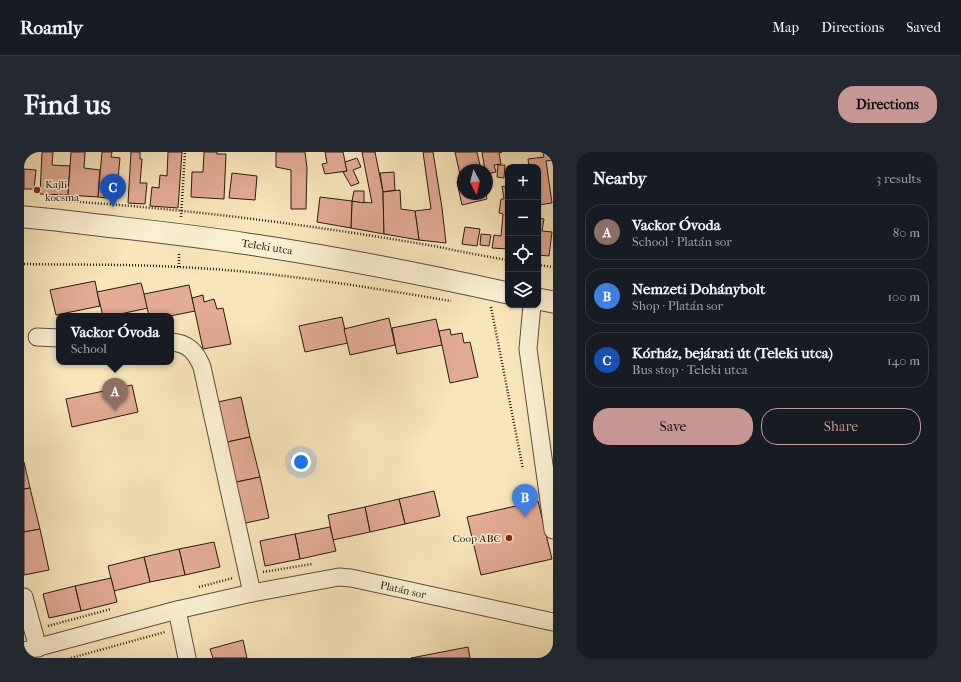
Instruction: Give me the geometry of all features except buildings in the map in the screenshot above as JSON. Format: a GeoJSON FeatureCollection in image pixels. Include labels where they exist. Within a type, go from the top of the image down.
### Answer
{"type":"FeatureCollection","features":[{"type":"Feature","properties":{"kind":"street","name":"Teleki utca"},"geometry":{"type":"LineString","coordinates":[[24,217],[180,235],[348,260],[425,274],[502,301]]}},
{"type":"Feature","properties":{"kind":"street"},"geometry":{"type":"LineString","coordinates":[[541,300],[553,302]]}},
{"type":"Feature","properties":{"kind":"street"},"geometry":{"type":"LineString","coordinates":[[532,308],[528,349],[553,530]]}},
{"type":"Feature","properties":{"kind":"street"},"geometry":{"type":"LineString","coordinates":[[37,337],[56,338]]}},
{"type":"Feature","properties":{"kind":"street"},"geometry":{"type":"LineString","coordinates":[[174,343],[186,345],[197,356],[202,367],[252,593]]}},
{"type":"Feature","properties":{"kind":"street","name":"Platán sor"},"geometry":{"type":"LineString","coordinates":[[24,597],[38,651],[177,610],[252,593],[334,578],[351,578],[553,622]]}},
{"type":"Feature","properties":{"kind":"street"},"geometry":{"type":"LineString","coordinates":[[177,610],[187,658]]}},
{"type":"Feature","properties":{"kind":"path"},"geometry":{"type":"LineString","coordinates":[[178,266],[185,152]]}},
{"type":"Feature","properties":{"kind":"path"},"geometry":{"type":"LineString","coordinates":[[62,201],[134,206],[239,217],[435,247],[505,259]]}},
{"type":"Feature","properties":{"kind":"path"},"geometry":{"type":"LineString","coordinates":[[24,264],[178,266],[262,274],[386,290],[453,301]]}},
{"type":"Feature","properties":{"kind":"path"},"geometry":{"type":"LineString","coordinates":[[541,265],[553,267]]}},
{"type":"Feature","properties":{"kind":"path"},"geometry":{"type":"LineString","coordinates":[[502,301],[491,307],[523,469]]}},
{"type":"Feature","properties":{"kind":"path"},"geometry":{"type":"LineString","coordinates":[[71,658],[181,627]]}},
{"type":"Feature","properties":{"kind":"place","name":"Kajli kocsma"},"geometry":{"type":"Point","coordinates":[37,190]}},
{"type":"Feature","properties":{"kind":"place","name":"Kórház, bejárati út (Teleki utca)"},"geometry":{"type":"Point","coordinates":[113,207]}},
{"type":"Feature","properties":{"kind":"place","name":"Vackor Óvoda"},"geometry":{"type":"Point","coordinates":[115,411]}},
{"type":"Feature","properties":{"kind":"place","name":"Nemzeti Dohánybolt"},"geometry":{"type":"Point","coordinates":[525,517]}},
{"type":"Feature","properties":{"kind":"place","name":"Coop ABC"},"geometry":{"type":"Point","coordinates":[509,538]}}]}
